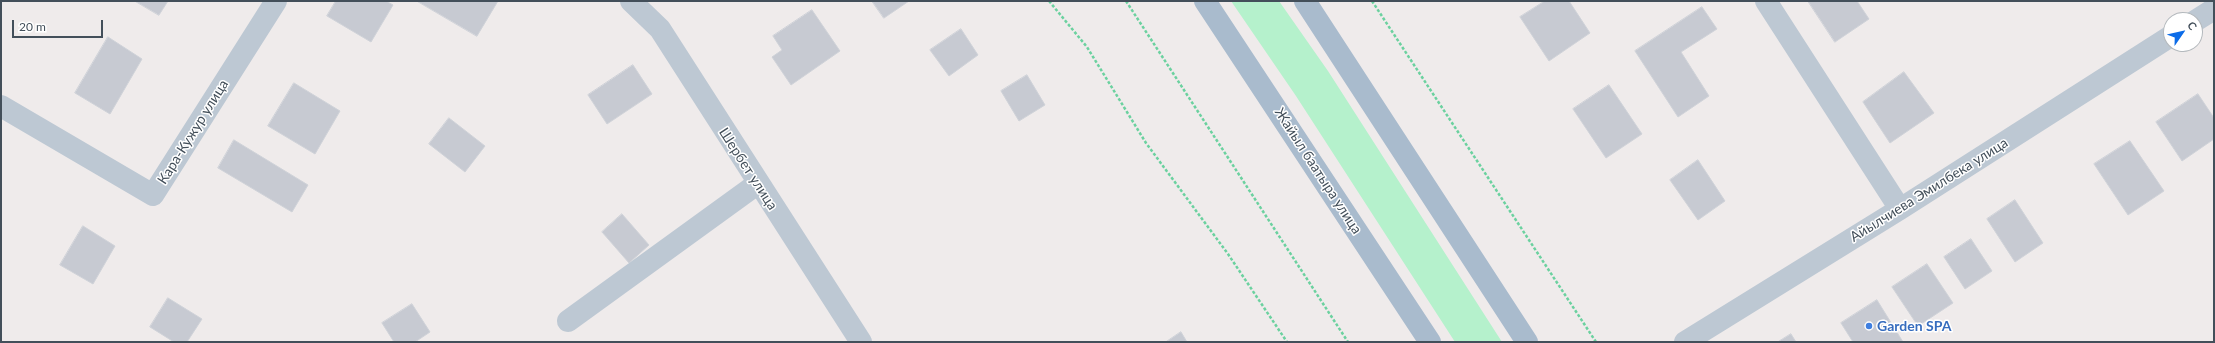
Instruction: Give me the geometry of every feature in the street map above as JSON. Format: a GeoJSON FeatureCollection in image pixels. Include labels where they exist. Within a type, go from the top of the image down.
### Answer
{"type":"FeatureCollection","features":[{"type":"Feature","properties":{"kind":"main road","name":"Жайыл баатыра улица"},"geometry":{"type":"LineString","coordinates":[[1206,1],[1430,342]]}},
{"type":"Feature","properties":{"kind":"main road"},"geometry":{"type":"LineString","coordinates":[[1305,1],[1527,342]]}},
{"type":"Feature","properties":{"kind":"street","name":"Кара-Кужур улица"},"geometry":{"type":"LineString","coordinates":[[1,106],[153,196],[276,1]]}},
{"type":"Feature","properties":{"kind":"street","name":"Шербет улица"},"geometry":{"type":"LineString","coordinates":[[631,1],[660,29],[757,184],[861,342]]}},
{"type":"Feature","properties":{"kind":"street"},"geometry":{"type":"LineString","coordinates":[[1766,1],[1900,209]]}},
{"type":"Feature","properties":{"kind":"street"},"geometry":{"type":"LineString","coordinates":[[2203,16],[2214,9]]}},
{"type":"Feature","properties":{"kind":"street","name":"Айылчиева Эмилбека улица"},"geometry":{"type":"LineString","coordinates":[[1685,342],[1900,209],[2163,41]]}},
{"type":"Feature","properties":{"kind":"street"},"geometry":{"type":"LineString","coordinates":[[568,320],[757,184]]}},
{"type":"Feature","properties":{"kind":"path"},"geometry":{"type":"LineString","coordinates":[[1049,1],[1087,47],[1146,143],[1228,254],[1287,342]]}},
{"type":"Feature","properties":{"kind":"path"},"geometry":{"type":"LineString","coordinates":[[1126,1],[1348,342]]}},
{"type":"Feature","properties":{"kind":"path"},"geometry":{"type":"LineString","coordinates":[[1372,1],[1596,342]]}},
{"type":"Feature","properties":{"kind":"green space"},"geometry":{"type":"Polygon","coordinates":[[[1231,1],[1279,1],[1328,71],[1502,342],[1455,342],[1296,96],[1231,1]]]}},
{"type":"Feature","properties":{"kind":"building"},"geometry":{"type":"Polygon","coordinates":[[[135,1],[168,1],[159,15],[135,1]]]}},
{"type":"Feature","properties":{"kind":"building"},"geometry":{"type":"Polygon","coordinates":[[[336,1],[386,1],[393,5],[371,42],[327,16],[336,1]]]}},
{"type":"Feature","properties":{"kind":"building"},"geometry":{"type":"Polygon","coordinates":[[[417,1],[498,1],[477,36],[417,1]]]}},
{"type":"Feature","properties":{"kind":"building"},"geometry":{"type":"Polygon","coordinates":[[[872,1],[909,1],[884,18],[872,1]]]}},
{"type":"Feature","properties":{"kind":"building"},"geometry":{"type":"Polygon","coordinates":[[[1545,1],[1569,1],[1590,33],[1549,61],[1520,17],[1545,1]]]}},
{"type":"Feature","properties":{"kind":"building"},"geometry":{"type":"Polygon","coordinates":[[[1808,1],[1857,1],[1869,19],[1835,42],[1808,1]]]}},
{"type":"Feature","properties":{"kind":"building"},"geometry":{"type":"Polygon","coordinates":[[[1702,7],[1717,29],[1681,52],[1709,96],[1678,117],[1635,51],[1702,7]]]}},
{"type":"Feature","properties":{"kind":"building"},"geometry":{"type":"Polygon","coordinates":[[[812,10],[840,51],[791,85],[772,57],[782,50],[773,36],[812,10]]]}},
{"type":"Feature","properties":{"kind":"building"},"geometry":{"type":"Polygon","coordinates":[[[961,29],[978,55],[949,76],[930,50],[961,29]]]}},
{"type":"Feature","properties":{"kind":"building"},"geometry":{"type":"Polygon","coordinates":[[[108,37],[142,59],[110,114],[75,93],[108,37]]]}},
{"type":"Feature","properties":{"kind":"building"},"geometry":{"type":"Polygon","coordinates":[[[633,65],[652,94],[607,124],[588,95],[633,65]]]}},
{"type":"Feature","properties":{"kind":"building"},"geometry":{"type":"Polygon","coordinates":[[[1904,72],[1934,113],[1890,143],[1863,102],[1904,72]]]}},
{"type":"Feature","properties":{"kind":"building"},"geometry":{"type":"Polygon","coordinates":[[[1027,75],[1045,105],[1019,121],[1001,91],[1027,75]]]}},
{"type":"Feature","properties":{"kind":"building"},"geometry":{"type":"Polygon","coordinates":[[[294,83],[340,111],[315,154],[268,126],[294,83]]]}},
{"type":"Feature","properties":{"kind":"building"},"geometry":{"type":"Polygon","coordinates":[[[1609,85],[1642,134],[1606,158],[1573,109],[1609,85]]]}},
{"type":"Feature","properties":{"kind":"building"},"geometry":{"type":"Polygon","coordinates":[[[2198,94],[2214,118],[2214,139],[2182,161],[2156,122],[2198,94]]]}},
{"type":"Feature","properties":{"kind":"building"},"geometry":{"type":"Polygon","coordinates":[[[449,118],[485,146],[465,172],[429,144],[449,118]]]}},
{"type":"Feature","properties":{"kind":"building"},"geometry":{"type":"Polygon","coordinates":[[[234,140],[308,185],[292,212],[218,168],[234,140]]]}},
{"type":"Feature","properties":{"kind":"building"},"geometry":{"type":"Polygon","coordinates":[[[2130,141],[2164,191],[2128,215],[2094,164],[2130,141]]]}},
{"type":"Feature","properties":{"kind":"building"},"geometry":{"type":"Polygon","coordinates":[[[1698,160],[1725,201],[1698,220],[1670,180],[1698,160]]]}},
{"type":"Feature","properties":{"kind":"building"},"geometry":{"type":"Polygon","coordinates":[[[2015,200],[2043,243],[2015,262],[1987,219],[2015,200]]]}},
{"type":"Feature","properties":{"kind":"building"},"geometry":{"type":"Polygon","coordinates":[[[622,214],[649,245],[629,263],[602,232],[622,214]]]}},
{"type":"Feature","properties":{"kind":"building"},"geometry":{"type":"Polygon","coordinates":[[[83,226],[115,246],[93,284],[60,265],[83,226]]]}},
{"type":"Feature","properties":{"kind":"building"},"geometry":{"type":"Polygon","coordinates":[[[1971,239],[1992,271],[1965,289],[1944,257],[1971,239]]]}},
{"type":"Feature","properties":{"kind":"building"},"geometry":{"type":"Polygon","coordinates":[[[1927,264],[1953,303],[1918,326],[1892,287],[1927,264]]]}},
{"type":"Feature","properties":{"kind":"building"},"geometry":{"type":"Polygon","coordinates":[[[168,298],[202,319],[187,342],[174,342],[150,327],[168,298]]]}},
{"type":"Feature","properties":{"kind":"building"},"geometry":{"type":"Polygon","coordinates":[[[1877,300],[1903,342],[1853,342],[1841,323],[1877,300]]]}},
{"type":"Feature","properties":{"kind":"building"},"geometry":{"type":"Polygon","coordinates":[[[412,304],[430,332],[415,342],[394,342],[382,323],[412,304]]]}},
{"type":"Feature","properties":{"kind":"building"},"geometry":{"type":"Polygon","coordinates":[[[1181,332],[1187,342],[1166,342],[1181,332]]]}},
{"type":"Feature","properties":{"kind":"building"},"geometry":{"type":"Polygon","coordinates":[[[1791,334],[1796,342],[1778,342],[1791,334]]]}},
{"type":"Feature","properties":{"kind":"place","name":"Garden SPA"},"geometry":{"type":"Point","coordinates":[1869,326]}}]}
